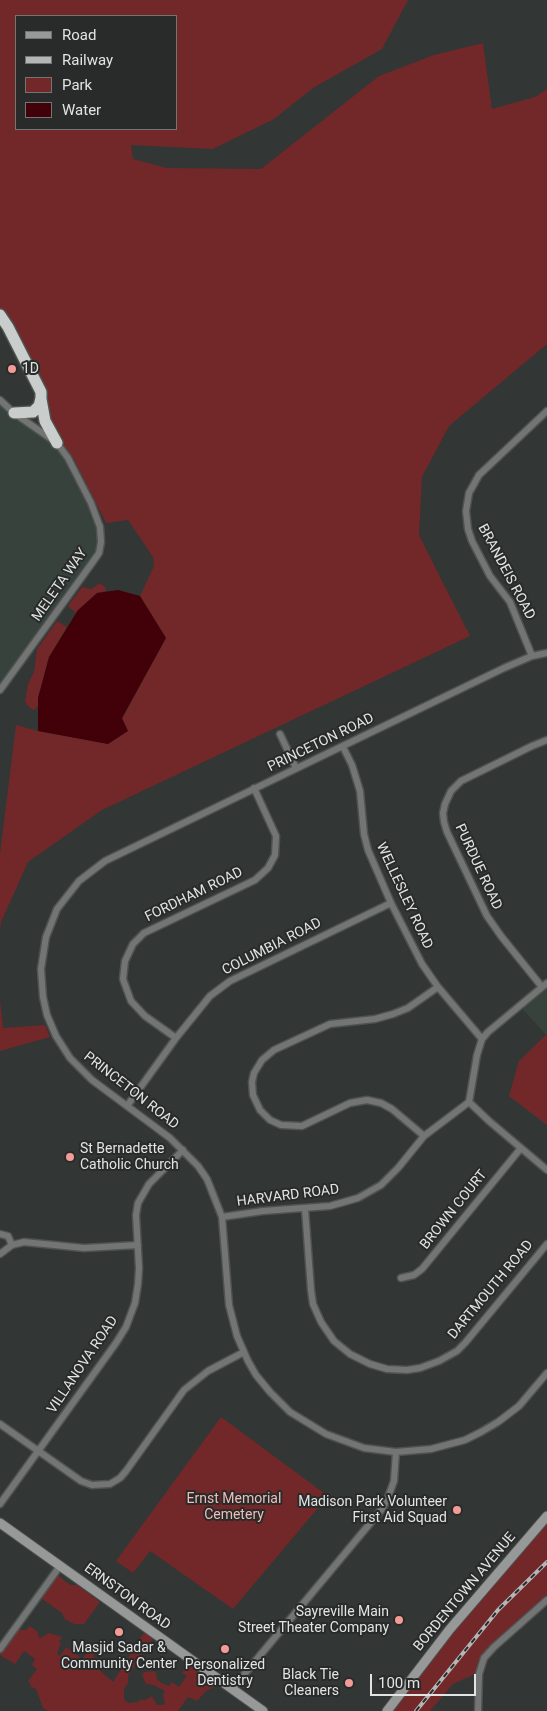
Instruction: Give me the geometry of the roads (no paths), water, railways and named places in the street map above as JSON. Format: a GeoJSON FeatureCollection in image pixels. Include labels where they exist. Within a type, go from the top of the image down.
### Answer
{"type":"FeatureCollection","features":[{"type":"Feature","properties":{"kind":"highway"},"geometry":{"type":"LineString","coordinates":[[0,315],[8,326],[41,392],[45,421],[57,443]]}},
{"type":"Feature","properties":{"kind":"highway"},"geometry":{"type":"LineString","coordinates":[[14,413],[33,412],[39,406],[41,398]]}},
{"type":"Feature","properties":{"kind":"street","name":"MELETA WAY"},"geometry":{"type":"LineString","coordinates":[[0,400],[14,413],[57,443],[68,458],[100,527],[101,542],[99,553],[0,690]]}},
{"type":"Feature","properties":{"kind":"street","name":"BRANDEIS ROAD"},"geometry":{"type":"LineString","coordinates":[[532,656],[510,602],[490,576],[472,542],[466,511],[469,494],[479,475],[547,411]]}},
{"type":"Feature","properties":{"kind":"street","name":"PRINCETON ROAD"},"geometry":{"type":"LineString","coordinates":[[547,653],[532,656],[504,668],[114,856],[91,870],[69,892],[57,909],[48,929],[43,948],[41,977],[44,1003],[54,1031],[67,1054],[81,1070],[160,1130],[183,1150],[207,1179],[222,1216],[229,1305],[234,1329],[252,1368],[270,1392],[290,1412],[326,1434],[356,1446],[379,1451],[396,1452],[438,1448],[465,1440],[481,1432],[514,1410],[547,1373]]}},
{"type":"Feature","properties":{"kind":"street"},"geometry":{"type":"LineString","coordinates":[[280,734],[296,768]]}},
{"type":"Feature","properties":{"kind":"street","name":"PURDUE ROAD"},"geometry":{"type":"LineString","coordinates":[[545,985],[497,931],[487,916],[447,832],[443,813],[448,795],[461,781],[547,740]]}},
{"type":"Feature","properties":{"kind":"street","name":"WELLESLEY ROAD"},"geometry":{"type":"LineString","coordinates":[[343,747],[352,766],[360,791],[363,829],[368,850],[390,903],[416,953],[438,987],[482,1039]]}},
{"type":"Feature","properties":{"kind":"street","name":"FORDHAM ROAD"},"geometry":{"type":"LineString","coordinates":[[176,1038],[145,1016],[131,1001],[123,978],[125,961],[134,944],[144,933],[255,880],[268,868],[276,853],[276,836],[254,788]]}},
{"type":"Feature","properties":{"kind":"street","name":"COLUMBIA ROAD"},"geometry":{"type":"LineString","coordinates":[[128,1106],[176,1038],[210,996],[230,981],[390,903]]}},
{"type":"Feature","properties":{"kind":"street"},"geometry":{"type":"LineString","coordinates":[[545,985],[482,1039],[477,1055],[469,1102],[547,1170]]}},
{"type":"Feature","properties":{"kind":"street"},"geometry":{"type":"LineString","coordinates":[[424,1136],[392,1109],[380,1102],[367,1100],[350,1103],[302,1126],[288,1127],[281,1125],[270,1120],[260,1110],[253,1095],[252,1082],[254,1073],[262,1060],[274,1050],[330,1024],[375,1019],[393,1014],[408,1008],[438,987]]}},
{"type":"Feature","properties":{"kind":"street","name":"HARVARD ROAD"},"geometry":{"type":"LineString","coordinates":[[222,1216],[263,1211],[305,1209],[339,1204],[370,1192],[394,1172],[424,1136],[469,1102]]}},
{"type":"Feature","properties":{"kind":"street","name":"BROWN COURT"},"geometry":{"type":"LineString","coordinates":[[401,1278],[414,1275],[422,1269],[521,1148]]}},
{"type":"Feature","properties":{"kind":"street","name":"VILLANOVA ROAD"},"geometry":{"type":"LineString","coordinates":[[0,1504],[126,1327],[133,1312],[138,1284],[136,1215],[140,1198],[149,1184],[183,1150]]}},
{"type":"Feature","properties":{"kind":"street","name":"DARTMOUTH ROAD"},"geometry":{"type":"LineString","coordinates":[[305,1209],[311,1290],[321,1322],[334,1341],[350,1354],[370,1364],[387,1368],[407,1370],[420,1368],[433,1364],[456,1351],[465,1343],[547,1244]]}},
{"type":"Feature","properties":{"kind":"street"},"geometry":{"type":"LineString","coordinates":[[0,1234],[8,1236],[12,1245]]}},
{"type":"Feature","properties":{"kind":"street"},"geometry":{"type":"LineString","coordinates":[[0,1254],[12,1245],[30,1242],[84,1248],[138,1244]]}},
{"type":"Feature","properties":{"kind":"street"},"geometry":{"type":"LineString","coordinates":[[0,1424],[78,1479],[86,1483],[98,1485],[115,1482],[126,1471],[184,1390],[208,1371],[244,1352]]}},
{"type":"Feature","properties":{"kind":"street"},"geometry":{"type":"LineString","coordinates":[[232,1688],[379,1514],[385,1505],[392,1487],[396,1452]]}},
{"type":"Feature","properties":{"kind":"street","name":"BORDENTOWN AVENUE"},"geometry":{"type":"LineString","coordinates":[[387,1711],[450,1629],[547,1516]]}},
{"type":"Feature","properties":{"kind":"street","name":"ERNSTON ROAD"},"geometry":{"type":"LineString","coordinates":[[0,1523],[232,1688],[257,1709]]}},
{"type":"Feature","properties":{"kind":"street"},"geometry":{"type":"LineString","coordinates":[[0,1649],[60,1566]]}},
{"type":"Feature","properties":{"kind":"street"},"geometry":{"type":"LineString","coordinates":[[478,1711],[479,1674],[484,1658],[547,1600]]}},
{"type":"Feature","properties":{"kind":"water"},"geometry":{"type":"Polygon","coordinates":[[[118,590],[140,596],[166,638],[122,718],[128,731],[108,744],[38,731],[38,698],[49,657],[78,610],[97,593],[118,590]]]}},
{"type":"Feature","properties":{"kind":"railway"},"geometry":{"type":"LineString","coordinates":[[416,1711],[498,1610],[547,1562]]}},
{"type":"Feature","properties":{"kind":"place","name":"1D"},"geometry":{"type":"Point","coordinates":[12,369]}},
{"type":"Feature","properties":{"kind":"place","name":"St Bernadette Catholic Church"},"geometry":{"type":"Point","coordinates":[70,1157]}},
{"type":"Feature","properties":{"kind":"place","name":"Madison Park Volunteer First Aid Squad"},"geometry":{"type":"Point","coordinates":[457,1510]}},
{"type":"Feature","properties":{"kind":"place","name":"Sayreville Main Street Theater Company"},"geometry":{"type":"Point","coordinates":[399,1620]}},
{"type":"Feature","properties":{"kind":"place","name":"Masjid Sadar & Community Center"},"geometry":{"type":"Point","coordinates":[119,1632]}},
{"type":"Feature","properties":{"kind":"place","name":"Personalized Dentistry"},"geometry":{"type":"Point","coordinates":[225,1649]}},
{"type":"Feature","properties":{"kind":"place","name":"Black Tie Cleaners"},"geometry":{"type":"Point","coordinates":[349,1683]}},
{"type":"Feature","properties":{"kind":"park label","name":"Ernst Memorial Cemetery"},"geometry":{"type":"Point","coordinates":[234,1508]}}]}
